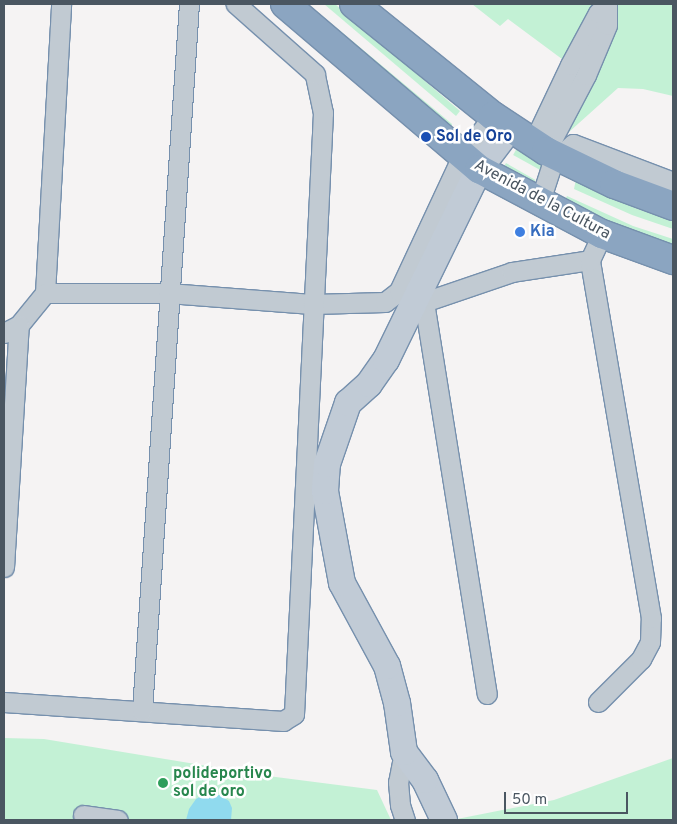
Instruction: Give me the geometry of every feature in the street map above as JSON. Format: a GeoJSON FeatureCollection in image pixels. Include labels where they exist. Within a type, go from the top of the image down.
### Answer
{"type":"FeatureCollection","features":[{"type":"Feature","properties":{"kind":"highway","name":"Avenida de la Cultura"},"geometry":{"type":"LineString","coordinates":[[285,4],[470,163],[602,234],[673,260]]}},
{"type":"Feature","properties":{"kind":"highway"},"geometry":{"type":"LineString","coordinates":[[354,4],[501,122],[546,151],[614,184],[673,206]]}},
{"type":"Feature","properties":{"kind":"street"},"geometry":{"type":"LineString","coordinates":[[4,567],[11,329],[45,293],[61,4]]}},
{"type":"Feature","properties":{"kind":"street"},"geometry":{"type":"LineString","coordinates":[[142,711],[168,293],[189,4]]}},
{"type":"Feature","properties":{"kind":"street"},"geometry":{"type":"LineString","coordinates":[[4,702],[283,721],[294,714],[312,304],[323,113],[315,74],[236,4]]}},
{"type":"Feature","properties":{"kind":"street"},"geometry":{"type":"LineString","coordinates":[[540,201],[546,180],[546,151],[586,75],[607,25],[607,5]]}},
{"type":"Feature","properties":{"kind":"street"},"geometry":{"type":"LineString","coordinates":[[45,293],[168,293],[312,304],[385,302],[399,291],[470,163],[501,122]]}},
{"type":"Feature","properties":{"kind":"street"},"geometry":{"type":"LineString","coordinates":[[546,151],[576,145],[673,182]]}},
{"type":"Feature","properties":{"kind":"street"},"geometry":{"type":"LineString","coordinates":[[405,820],[400,806],[398,782],[404,752],[397,703],[388,666],[342,583],[325,491],[327,464],[348,403],[380,371],[416,304],[470,163]]}},
{"type":"Feature","properties":{"kind":"street"},"geometry":{"type":"LineString","coordinates":[[598,702],[641,659],[650,642],[651,618],[590,260],[602,234]]}},
{"type":"Feature","properties":{"kind":"street"},"geometry":{"type":"LineString","coordinates":[[416,304],[512,272],[590,260]]}},
{"type":"Feature","properties":{"kind":"street"},"geometry":{"type":"LineString","coordinates":[[416,304],[486,694]]}},
{"type":"Feature","properties":{"kind":"street"},"geometry":{"type":"LineString","coordinates":[[404,752],[425,780],[444,820]]}},
{"type":"Feature","properties":{"kind":"street"},"geometry":{"type":"LineString","coordinates":[[83,815],[118,820]]}},
{"type":"Feature","properties":{"kind":"green space"},"geometry":{"type":"Polygon","coordinates":[[[294,4],[308,4],[452,124],[451,136],[294,4]]]}},
{"type":"Feature","properties":{"kind":"green space"},"geometry":{"type":"Polygon","coordinates":[[[324,4],[335,4],[460,111],[456,116],[324,4]]]}},
{"type":"Feature","properties":{"kind":"green space"},"geometry":{"type":"Polygon","coordinates":[[[472,4],[600,4],[566,62],[508,19],[500,26],[472,4]]]}},
{"type":"Feature","properties":{"kind":"green space"},"geometry":{"type":"Polygon","coordinates":[[[602,4],[673,4],[673,96],[643,89],[618,88],[569,132],[543,118],[602,4]]]}},
{"type":"Feature","properties":{"kind":"green space"},"geometry":{"type":"Polygon","coordinates":[[[517,148],[546,164],[542,171],[513,155],[517,148]]]}},
{"type":"Feature","properties":{"kind":"green space"},"geometry":{"type":"Polygon","coordinates":[[[506,163],[535,180],[531,187],[502,170],[506,163]]]}},
{"type":"Feature","properties":{"kind":"green space"},"geometry":{"type":"Polygon","coordinates":[[[576,179],[635,208],[673,221],[673,229],[632,215],[574,189],[576,179]]]}},
{"type":"Feature","properties":{"kind":"green space"},"geometry":{"type":"Polygon","coordinates":[[[567,196],[633,226],[673,239],[673,250],[562,205],[567,196]]]}},
{"type":"Feature","properties":{"kind":"green space","name":"polideportivo sol de oro"},"geometry":{"type":"Polygon","coordinates":[[[4,738],[44,739],[268,776],[377,790],[391,820],[4,820],[4,738]]]}},
{"type":"Feature","properties":{"kind":"green space"},"geometry":{"type":"Polygon","coordinates":[[[673,758],[673,820],[457,819],[554,800],[673,758]]]}},
{"type":"Feature","properties":{"kind":"water"},"geometry":{"type":"Polygon","coordinates":[[[205,794],[220,795],[229,801],[232,808],[231,820],[186,820],[189,809],[196,799],[205,794]]]}},
{"type":"Feature","properties":{"kind":"place","name":"Sol de Oro"},"geometry":{"type":"Point","coordinates":[426,137]}},
{"type":"Feature","properties":{"kind":"place","name":"Kia"},"geometry":{"type":"Point","coordinates":[520,232]}},
{"type":"Feature","properties":{"kind":"place","name":"polideportivo sol de oro"},"geometry":{"type":"Point","coordinates":[163,783]}}]}
